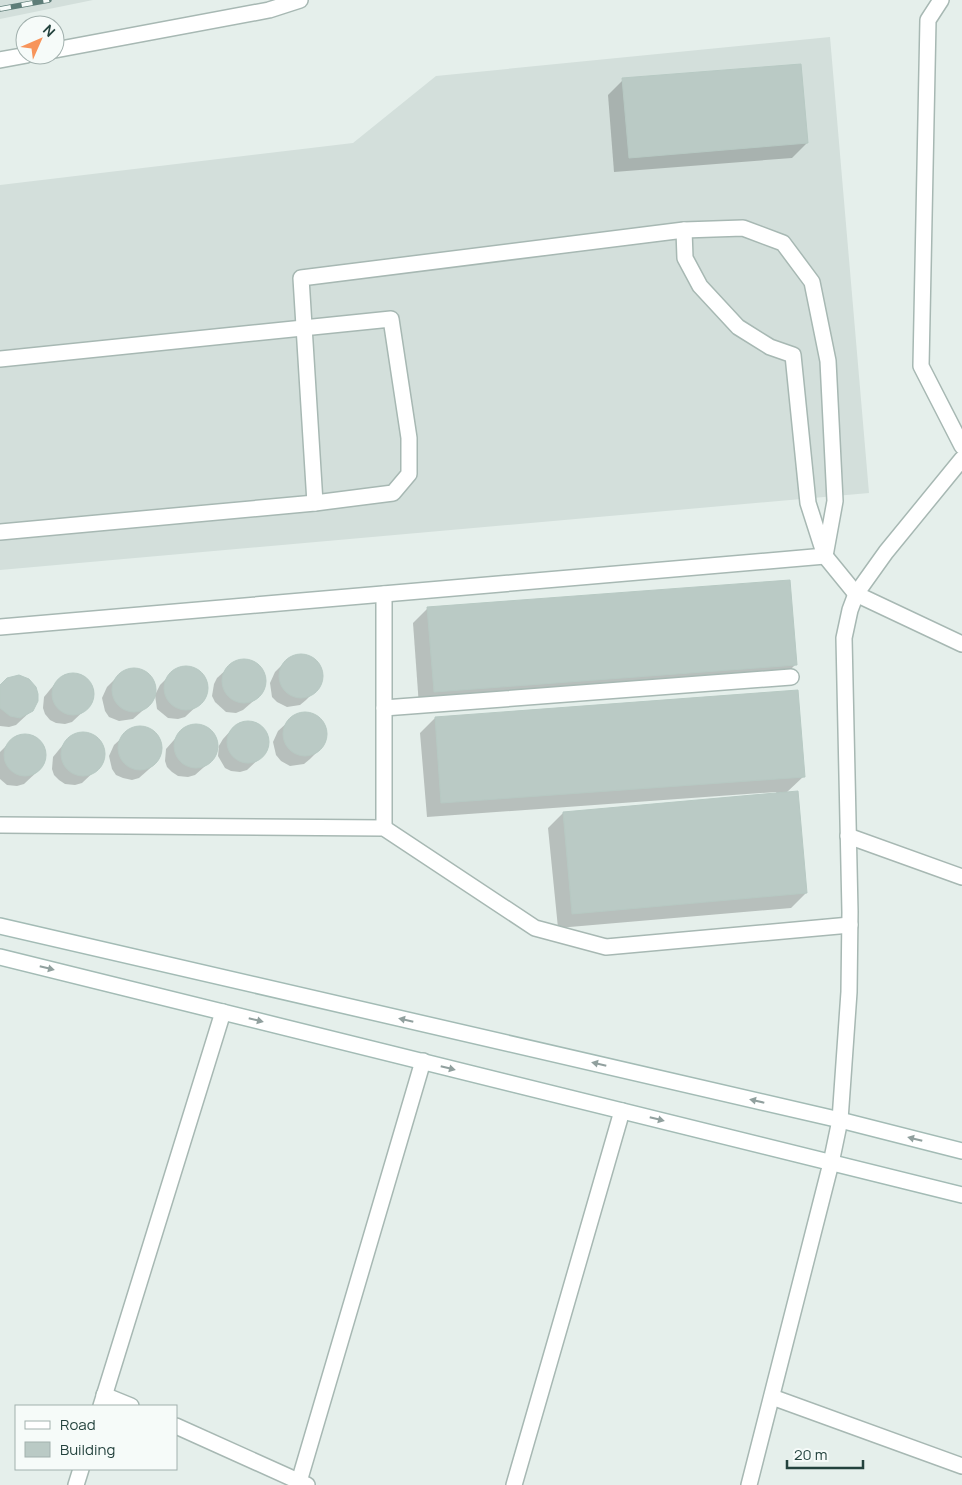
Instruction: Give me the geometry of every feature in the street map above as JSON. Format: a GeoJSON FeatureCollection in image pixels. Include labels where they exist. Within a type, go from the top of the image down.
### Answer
{"type":"FeatureCollection","features":[{"type":"Feature","properties":{"kind":"street"},"geometry":{"type":"LineString","coordinates":[[65,48],[269,10],[300,0]]}},
{"type":"Feature","properties":{"kind":"street"},"geometry":{"type":"LineString","coordinates":[[941,0],[928,20],[921,366],[962,446]]}},
{"type":"Feature","properties":{"kind":"street"},"geometry":{"type":"LineString","coordinates":[[0,60],[15,57]]}},
{"type":"Feature","properties":{"kind":"street"},"geometry":{"type":"LineString","coordinates":[[315,503],[301,278],[684,230],[743,228],[782,243],[812,282],[828,360],[835,501],[825,556]]}},
{"type":"Feature","properties":{"kind":"street"},"geometry":{"type":"LineString","coordinates":[[684,230],[685,258],[700,286],[738,327],[770,346],[793,355],[808,503],[825,556],[856,594],[962,644]]}},
{"type":"Feature","properties":{"kind":"street"},"geometry":{"type":"LineString","coordinates":[[0,359],[391,319],[409,438],[409,474],[393,493],[315,503],[0,532]]}},
{"type":"Feature","properties":{"kind":"street"},"geometry":{"type":"LineString","coordinates":[[749,1485],[831,1163],[840,1120],[849,992],[850,925],[844,638],[850,610],[856,594],[886,552],[962,459]]}},
{"type":"Feature","properties":{"kind":"street"},"geometry":{"type":"LineString","coordinates":[[0,627],[825,556]]}},
{"type":"Feature","properties":{"kind":"street"},"geometry":{"type":"LineString","coordinates":[[384,594],[384,828]]}},
{"type":"Feature","properties":{"kind":"street"},"geometry":{"type":"LineString","coordinates":[[384,708],[791,677]]}},
{"type":"Feature","properties":{"kind":"street"},"geometry":{"type":"LineString","coordinates":[[0,825],[384,828],[535,928],[606,947],[850,925]]}},
{"type":"Feature","properties":{"kind":"street"},"geometry":{"type":"LineString","coordinates":[[848,836],[962,877]]}},
{"type":"Feature","properties":{"kind":"street"},"geometry":{"type":"LineString","coordinates":[[0,926],[840,1120],[962,1151]]}},
{"type":"Feature","properties":{"kind":"street"},"geometry":{"type":"LineString","coordinates":[[0,957],[962,1195]]}},
{"type":"Feature","properties":{"kind":"street"},"geometry":{"type":"LineString","coordinates":[[126,1405],[102,1400],[223,1012]]}},
{"type":"Feature","properties":{"kind":"street"},"geometry":{"type":"LineString","coordinates":[[178,1427],[302,1484],[423,1061]]}},
{"type":"Feature","properties":{"kind":"street"},"geometry":{"type":"LineString","coordinates":[[514,1485],[622,1111]]}},
{"type":"Feature","properties":{"kind":"street"},"geometry":{"type":"LineString","coordinates":[[772,1398],[962,1466]]}},
{"type":"Feature","properties":{"kind":"street"},"geometry":{"type":"LineString","coordinates":[[76,1485],[81,1470]]}},
{"type":"Feature","properties":{"kind":"shaded area"},"geometry":{"type":"Polygon","coordinates":[[[0,0],[93,0],[15,15],[0,19],[0,0]]]}},
{"type":"Feature","properties":{"kind":"shaded area"},"geometry":{"type":"Polygon","coordinates":[[[830,37],[869,493],[0,570],[0,185],[353,143],[436,76],[830,37]]]}},
{"type":"Feature","properties":{"kind":"building"},"geometry":{"type":"Polygon","coordinates":[[[801,64],[808,143],[629,158],[622,78],[801,64]]]}},
{"type":"Feature","properties":{"kind":"building"},"geometry":{"type":"Polygon","coordinates":[[[790,580],[797,665],[434,692],[427,607],[790,580]]]}},
{"type":"Feature","properties":{"kind":"building"},"geometry":{"type":"Polygon","coordinates":[[[301,654],[313,658],[319,664],[323,676],[319,688],[313,694],[301,698],[289,694],[283,688],[279,676],[283,664],[289,658],[301,654]]]}},
{"type":"Feature","properties":{"kind":"building"},"geometry":{"type":"Polygon","coordinates":[[[244,659],[256,663],[262,669],[266,681],[262,693],[256,699],[244,703],[232,699],[226,693],[222,681],[226,669],[232,663],[244,659]]]}},
{"type":"Feature","properties":{"kind":"building"},"geometry":{"type":"Polygon","coordinates":[[[186,666],[198,670],[204,676],[208,688],[204,700],[198,706],[186,710],[174,706],[168,700],[164,688],[168,676],[174,670],[186,666]]]}},
{"type":"Feature","properties":{"kind":"building"},"geometry":{"type":"Polygon","coordinates":[[[134,668],[146,672],[152,678],[156,690],[152,702],[146,708],[134,712],[122,708],[116,702],[112,690],[116,678],[122,672],[134,668]]]}},
{"type":"Feature","properties":{"kind":"building"},"geometry":{"type":"Polygon","coordinates":[[[77,673],[85,676],[91,682],[94,694],[91,706],[85,712],[69,715],[61,712],[55,706],[52,690],[55,682],[61,676],[77,673]]]}},
{"type":"Feature","properties":{"kind":"building"},"geometry":{"type":"Polygon","coordinates":[[[19,675],[29,679],[36,687],[38,694],[38,701],[33,711],[20,718],[10,716],[0,708],[0,685],[7,678],[19,675]]]}},
{"type":"Feature","properties":{"kind":"building"},"geometry":{"type":"Polygon","coordinates":[[[798,690],[805,777],[441,803],[435,717],[798,690]]]}},
{"type":"Feature","properties":{"kind":"building"},"geometry":{"type":"Polygon","coordinates":[[[301,712],[309,712],[321,718],[327,734],[321,750],[309,756],[301,756],[289,750],[283,738],[283,730],[289,718],[301,712]]]}},
{"type":"Feature","properties":{"kind":"building"},"geometry":{"type":"Polygon","coordinates":[[[244,721],[252,721],[263,727],[269,742],[263,757],[252,763],[244,763],[233,757],[227,746],[227,738],[233,727],[244,721]]]}},
{"type":"Feature","properties":{"kind":"building"},"geometry":{"type":"Polygon","coordinates":[[[192,724],[200,724],[212,730],[218,746],[212,762],[200,768],[192,768],[180,762],[174,750],[174,742],[180,730],[192,724]]]}},
{"type":"Feature","properties":{"kind":"building"},"geometry":{"type":"Polygon","coordinates":[[[140,726],[152,730],[158,736],[162,748],[158,760],[152,766],[140,770],[128,766],[122,760],[118,748],[122,736],[128,730],[140,726]]]}},
{"type":"Feature","properties":{"kind":"building"},"geometry":{"type":"Polygon","coordinates":[[[83,732],[95,736],[101,742],[105,754],[101,766],[95,772],[83,776],[71,772],[65,766],[61,754],[65,742],[71,736],[83,732]]]}},
{"type":"Feature","properties":{"kind":"building"},"geometry":{"type":"Polygon","coordinates":[[[29,734],[37,737],[43,743],[46,755],[43,767],[37,773],[21,776],[13,773],[7,767],[4,751],[7,743],[13,737],[29,734]]]}},
{"type":"Feature","properties":{"kind":"building"},"geometry":{"type":"Polygon","coordinates":[[[798,791],[807,893],[572,914],[563,812],[798,791]]]}},
{"type":"Feature","properties":{"kind":"railway"},"geometry":{"type":"LineString","coordinates":[[0,9],[49,0]]}}]}
